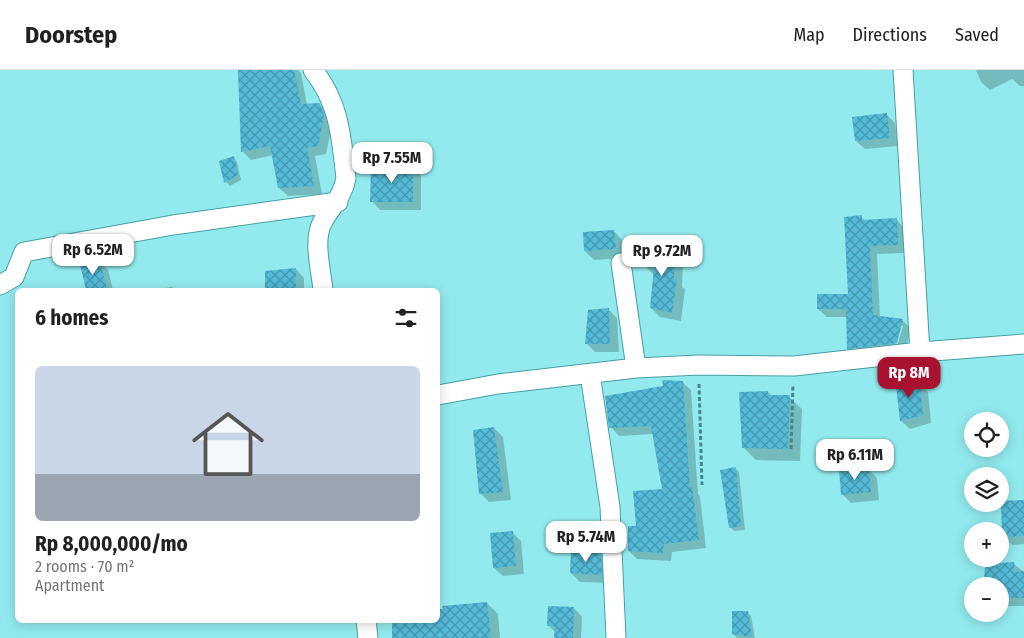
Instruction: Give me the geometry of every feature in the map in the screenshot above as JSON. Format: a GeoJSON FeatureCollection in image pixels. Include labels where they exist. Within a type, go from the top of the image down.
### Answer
{"type":"FeatureCollection","features":[{"type":"Feature","properties":{"kind":"street"},"geometry":{"type":"LineString","coordinates":[[313,70],[325,85],[331,97],[339,124],[346,178],[338,202],[321,224],[318,235],[323,288]]}},
{"type":"Feature","properties":{"kind":"street"},"geometry":{"type":"LineString","coordinates":[[903,70],[920,352]]}},
{"type":"Feature","properties":{"kind":"street"},"geometry":{"type":"LineString","coordinates":[[0,286],[14,277],[24,252],[172,225],[338,202]]}},
{"type":"Feature","properties":{"kind":"street"},"geometry":{"type":"LineString","coordinates":[[621,263],[636,368]]}},
{"type":"Feature","properties":{"kind":"street"},"geometry":{"type":"LineString","coordinates":[[440,395],[498,384],[636,368],[794,366],[920,352],[1024,344]]}},
{"type":"Feature","properties":{"kind":"street"},"geometry":{"type":"LineString","coordinates":[[590,374],[610,507],[616,638]]}},
{"type":"Feature","properties":{"kind":"street"},"geometry":{"type":"LineString","coordinates":[[366,623],[368,638]]}},
{"type":"Feature","properties":{"kind":"path"},"geometry":{"type":"LineString","coordinates":[[699,366],[702,485]]}},
{"type":"Feature","properties":{"kind":"path"},"geometry":{"type":"LineString","coordinates":[[791,449],[794,366]]}},
{"type":"Feature","properties":{"kind":"building"},"geometry":{"type":"Polygon","coordinates":[[[238,70],[294,70],[301,104],[320,103],[324,116],[318,146],[307,148],[314,186],[278,188],[270,146],[241,152],[238,70]]]}},
{"type":"Feature","properties":{"kind":"building"},"geometry":{"type":"Polygon","coordinates":[[[887,113],[890,138],[855,141],[852,117],[887,113]]]}},
{"type":"Feature","properties":{"kind":"building"},"geometry":{"type":"Polygon","coordinates":[[[234,156],[238,175],[224,183],[219,161],[234,156]]]}},
{"type":"Feature","properties":{"kind":"building"},"geometry":{"type":"Polygon","coordinates":[[[371,166],[413,166],[413,202],[370,202],[371,166]]]}},
{"type":"Feature","properties":{"kind":"building"},"geometry":{"type":"Polygon","coordinates":[[[862,215],[862,220],[897,218],[898,245],[870,246],[873,315],[903,319],[897,343],[847,349],[846,309],[817,309],[817,294],[848,294],[844,217],[862,215]]]}},
{"type":"Feature","properties":{"kind":"building"},"geometry":{"type":"Polygon","coordinates":[[[614,230],[616,249],[584,251],[583,232],[614,230]]]}},
{"type":"Feature","properties":{"kind":"building"},"geometry":{"type":"Polygon","coordinates":[[[645,247],[675,248],[674,279],[677,279],[672,313],[650,308],[654,267],[644,267],[645,247]]]}},
{"type":"Feature","properties":{"kind":"building"},"geometry":{"type":"Polygon","coordinates":[[[100,260],[107,288],[86,288],[80,264],[100,260]]]}},
{"type":"Feature","properties":{"kind":"building"},"geometry":{"type":"Polygon","coordinates":[[[296,268],[296,288],[265,288],[265,271],[296,268]]]}},
{"type":"Feature","properties":{"kind":"building"},"geometry":{"type":"Polygon","coordinates":[[[609,308],[610,344],[585,344],[588,310],[609,308]]]}},
{"type":"Feature","properties":{"kind":"building"},"geometry":{"type":"Polygon","coordinates":[[[895,378],[920,382],[923,415],[900,421],[895,378]]]}},
{"type":"Feature","properties":{"kind":"building"},"geometry":{"type":"Polygon","coordinates":[[[662,380],[683,381],[690,487],[692,487],[699,540],[664,544],[663,553],[628,551],[628,526],[636,526],[633,491],[662,489],[651,426],[609,428],[605,396],[663,386],[662,380]]]}},
{"type":"Feature","properties":{"kind":"building"},"geometry":{"type":"Polygon","coordinates":[[[768,391],[768,395],[790,395],[788,449],[742,448],[739,392],[768,391]]]}},
{"type":"Feature","properties":{"kind":"building"},"geometry":{"type":"Polygon","coordinates":[[[494,427],[503,492],[479,494],[473,430],[494,427]]]}},
{"type":"Feature","properties":{"kind":"building"},"geometry":{"type":"Polygon","coordinates":[[[736,467],[741,526],[729,528],[720,470],[736,467]]]}},
{"type":"Feature","properties":{"kind":"building"},"geometry":{"type":"Polygon","coordinates":[[[869,468],[871,492],[841,495],[839,470],[869,468]]]}},
{"type":"Feature","properties":{"kind":"building"},"geometry":{"type":"Polygon","coordinates":[[[1024,500],[1024,536],[1009,537],[1009,522],[1002,522],[1001,512],[1009,512],[1009,501],[1024,500]]]}},
{"type":"Feature","properties":{"kind":"building"},"geometry":{"type":"Polygon","coordinates":[[[513,531],[516,566],[493,568],[490,533],[513,531]]]}},
{"type":"Feature","properties":{"kind":"building"},"geometry":{"type":"Polygon","coordinates":[[[571,551],[601,553],[602,575],[570,573],[571,551]]]}},
{"type":"Feature","properties":{"kind":"building"},"geometry":{"type":"Polygon","coordinates":[[[1009,562],[1014,562],[1015,572],[1024,571],[1024,598],[1009,598],[1009,577],[984,577],[985,567],[1009,567],[1009,562]]]}},
{"type":"Feature","properties":{"kind":"building"},"geometry":{"type":"Polygon","coordinates":[[[487,602],[491,638],[392,638],[392,623],[440,623],[440,609],[443,609],[442,606],[487,602]]]}},
{"type":"Feature","properties":{"kind":"building"},"geometry":{"type":"Polygon","coordinates":[[[548,606],[574,607],[573,638],[554,638],[555,626],[547,626],[548,606]]]}},
{"type":"Feature","properties":{"kind":"building"},"geometry":{"type":"Polygon","coordinates":[[[732,611],[748,611],[752,637],[732,634],[732,611]]]}}]}
